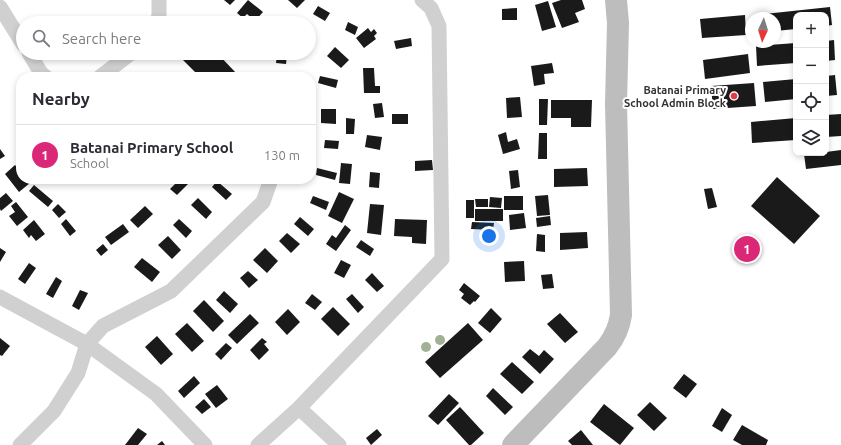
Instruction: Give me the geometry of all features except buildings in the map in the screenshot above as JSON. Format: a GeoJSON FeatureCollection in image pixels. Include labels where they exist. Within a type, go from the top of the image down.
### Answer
{"type":"FeatureCollection","features":[{"type":"Feature","properties":{"kind":"street"},"geometry":{"type":"LineString","coordinates":[[159,0],[159,16]]}},
{"type":"Feature","properties":{"kind":"street"},"geometry":{"type":"LineString","coordinates":[[258,445],[299,408],[442,259],[439,26],[431,8],[422,0]]}},
{"type":"Feature","properties":{"kind":"street"},"geometry":{"type":"LineString","coordinates":[[513,445],[607,347],[619,326],[621,315],[616,104],[618,23],[616,0]]}},
{"type":"Feature","properties":{"kind":"street"},"geometry":{"type":"LineString","coordinates":[[0,7],[16,33]]}},
{"type":"Feature","properties":{"kind":"street"},"geometry":{"type":"LineString","coordinates":[[33,60],[40,72]]}},
{"type":"Feature","properties":{"kind":"street"},"geometry":{"type":"LineString","coordinates":[[106,72],[122,60]]}},
{"type":"Feature","properties":{"kind":"street"},"geometry":{"type":"LineString","coordinates":[[20,445],[54,411],[78,373],[87,344],[103,326],[171,291],[263,202],[269,184]]}},
{"type":"Feature","properties":{"kind":"street"},"geometry":{"type":"LineString","coordinates":[[0,297],[87,344],[156,394],[205,445]]}},
{"type":"Feature","properties":{"kind":"street"},"geometry":{"type":"LineString","coordinates":[[299,408],[339,445]]}},
{"type":"Feature","properties":{"kind":"place","name":"Batanai Primary School Admin Block"},"geometry":{"type":"Point","coordinates":[734,96]}},
{"type":"Feature","properties":{"kind":"place","name":"Batanai Primary School"},"geometry":{"type":"Point","coordinates":[747,249]}}]}
